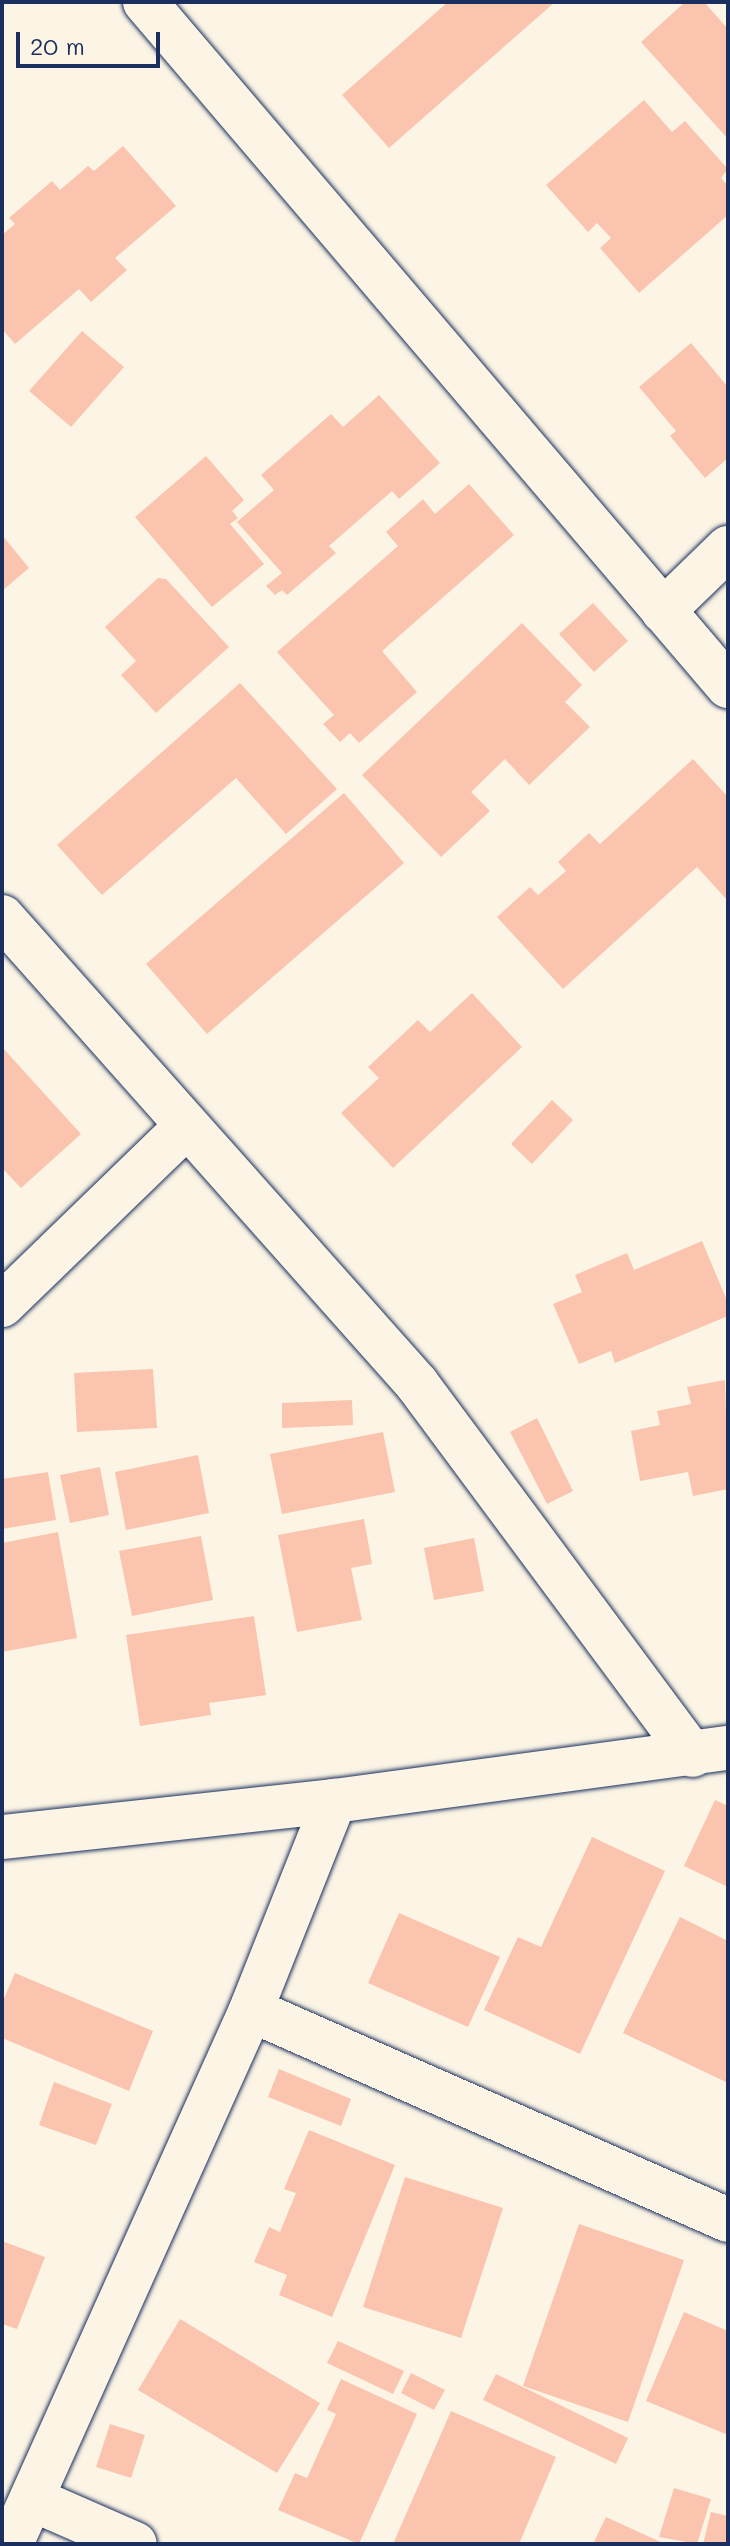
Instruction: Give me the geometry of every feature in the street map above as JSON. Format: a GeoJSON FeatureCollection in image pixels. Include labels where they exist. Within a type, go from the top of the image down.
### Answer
{"type":"FeatureCollection","features":[{"type":"Feature","properties":{"kind":"street"},"geometry":{"type":"LineString","coordinates":[[145,2],[728,686]]}},
{"type":"Feature","properties":{"kind":"street"},"geometry":{"type":"LineString","coordinates":[[663,611],[728,548]]}},
{"type":"Feature","properties":{"kind":"street"},"geometry":{"type":"LineString","coordinates":[[2,917],[417,1384],[710,1751]]}},
{"type":"Feature","properties":{"kind":"street"},"geometry":{"type":"LineString","coordinates":[[2,1305],[187,1126]]}},
{"type":"Feature","properties":{"kind":"street"},"geometry":{"type":"LineString","coordinates":[[2,1837],[334,1801],[710,1751]]}},
{"type":"Feature","properties":{"kind":"street"},"geometry":{"type":"LineString","coordinates":[[11,2544],[251,2010],[334,1801]]}},
{"type":"Feature","properties":{"kind":"street"},"geometry":{"type":"LineString","coordinates":[[251,2010],[728,2220]]}},
{"type":"Feature","properties":{"kind":"street"},"geometry":{"type":"LineString","coordinates":[[32,2499],[135,2544]]}},
{"type":"Feature","properties":{"kind":"building"},"geometry":{"type":"Polygon","coordinates":[[[448,2],[555,2],[389,148],[342,95],[448,2]]]}},
{"type":"Feature","properties":{"kind":"building"},"geometry":{"type":"Polygon","coordinates":[[[685,2],[704,2],[728,29],[728,139],[641,42],[685,2]]]}},
{"type":"Feature","properties":{"kind":"building"},"geometry":{"type":"Polygon","coordinates":[[[644,100],[672,132],[685,121],[728,169],[721,178],[728,186],[728,215],[639,293],[600,248],[611,238],[597,223],[588,232],[546,185],[644,100]]]}},
{"type":"Feature","properties":{"kind":"building"},"geometry":{"type":"Polygon","coordinates":[[[123,146],[176,206],[115,258],[127,270],[91,302],[79,289],[15,344],[2,329],[2,235],[15,224],[9,218],[52,181],[60,190],[88,166],[94,171],[123,146]]]}},
{"type":"Feature","properties":{"kind":"building"},"geometry":{"type":"Polygon","coordinates":[[[82,331],[124,367],[71,427],[29,391],[82,331]]]}},
{"type":"Feature","properties":{"kind":"building"},"geometry":{"type":"Polygon","coordinates":[[[691,343],[728,387],[728,458],[705,478],[670,436],[676,431],[639,387],[691,343]]]}},
{"type":"Feature","properties":{"kind":"building"},"geometry":{"type":"Polygon","coordinates":[[[379,395],[440,463],[399,499],[392,491],[329,546],[336,553],[287,595],[282,590],[275,595],[266,586],[282,573],[237,522],[274,490],[261,475],[331,414],[343,427],[379,395]]]}},
{"type":"Feature","properties":{"kind":"building"},"geometry":{"type":"Polygon","coordinates":[[[206,456],[244,500],[232,511],[238,518],[230,524],[264,564],[212,607],[135,517],[206,456]]]}},
{"type":"Feature","properties":{"kind":"building"},"geometry":{"type":"Polygon","coordinates":[[[469,484],[514,535],[382,651],[417,692],[359,743],[350,733],[340,742],[323,724],[334,715],[277,652],[398,546],[386,532],[423,499],[435,514],[469,484]]]}},
{"type":"Feature","properties":{"kind":"building"},"geometry":{"type":"Polygon","coordinates":[[[2,535],[29,568],[2,591],[2,535]]]}},
{"type":"Feature","properties":{"kind":"building"},"geometry":{"type":"Polygon","coordinates":[[[158,578],[166,579],[229,647],[156,713],[121,675],[136,661],[105,627],[158,578]]]}},
{"type":"Feature","properties":{"kind":"building"},"geometry":{"type":"Polygon","coordinates":[[[593,603],[628,641],[594,672],[559,634],[593,603]]]}},
{"type":"Feature","properties":{"kind":"building"},"geometry":{"type":"Polygon","coordinates":[[[522,623],[582,685],[565,702],[590,727],[529,785],[505,759],[471,792],[490,811],[441,857],[362,775],[522,623]]]}},
{"type":"Feature","properties":{"kind":"building"},"geometry":{"type":"Polygon","coordinates":[[[240,683],[337,789],[286,834],[236,778],[102,895],[57,845],[240,683]]]}},
{"type":"Feature","properties":{"kind":"building"},"geometry":{"type":"Polygon","coordinates":[[[693,759],[728,797],[728,901],[697,867],[563,989],[497,917],[530,887],[538,895],[566,871],[558,862],[589,833],[600,844],[693,759]]]}},
{"type":"Feature","properties":{"kind":"building"},"geometry":{"type":"Polygon","coordinates":[[[344,793],[404,863],[207,1034],[146,964],[344,793]]]}},
{"type":"Feature","properties":{"kind":"building"},"geometry":{"type":"Polygon","coordinates":[[[472,993],[522,1047],[393,1168],[341,1113],[379,1078],[368,1067],[418,1020],[430,1032],[472,993]]]}},
{"type":"Feature","properties":{"kind":"building"},"geometry":{"type":"Polygon","coordinates":[[[2,1047],[81,1134],[21,1188],[2,1168],[2,1047]]]}},
{"type":"Feature","properties":{"kind":"building"},"geometry":{"type":"Polygon","coordinates":[[[552,1100],[573,1120],[532,1164],[511,1144],[552,1100]]]}},
{"type":"Feature","properties":{"kind":"building"},"geometry":{"type":"Polygon","coordinates":[[[702,1241],[728,1303],[728,1316],[615,1363],[611,1351],[579,1364],[553,1304],[582,1292],[575,1275],[627,1253],[634,1270],[702,1241]]]}},
{"type":"Feature","properties":{"kind":"building"},"geometry":{"type":"Polygon","coordinates":[[[153,1369],[157,1428],[77,1432],[74,1373],[153,1369]]]}},
{"type":"Feature","properties":{"kind":"building"},"geometry":{"type":"Polygon","coordinates":[[[725,1380],[728,1489],[693,1496],[688,1472],[640,1481],[631,1431],[660,1425],[657,1411],[691,1404],[687,1387],[725,1380]]]}},
{"type":"Feature","properties":{"kind":"building"},"geometry":{"type":"Polygon","coordinates":[[[352,1400],[353,1425],[282,1428],[282,1403],[352,1400]]]}},
{"type":"Feature","properties":{"kind":"building"},"geometry":{"type":"Polygon","coordinates":[[[537,1418],[573,1491],[547,1504],[510,1432],[537,1418]]]}},
{"type":"Feature","properties":{"kind":"building"},"geometry":{"type":"Polygon","coordinates":[[[383,1432],[395,1492],[282,1514],[270,1454],[383,1432]]]}},
{"type":"Feature","properties":{"kind":"building"},"geometry":{"type":"Polygon","coordinates":[[[198,1455],[209,1513],[126,1530],[115,1472],[198,1455]]]}},
{"type":"Feature","properties":{"kind":"building"},"geometry":{"type":"Polygon","coordinates":[[[100,1467],[109,1515],[70,1523],[60,1475],[100,1467]]]}},
{"type":"Feature","properties":{"kind":"building"},"geometry":{"type":"Polygon","coordinates":[[[48,1472],[56,1520],[2,1529],[2,1479],[48,1472]]]}},
{"type":"Feature","properties":{"kind":"building"},"geometry":{"type":"Polygon","coordinates":[[[364,1519],[372,1564],[351,1568],[362,1620],[297,1632],[278,1535],[364,1519]]]}},
{"type":"Feature","properties":{"kind":"building"},"geometry":{"type":"Polygon","coordinates":[[[58,1532],[77,1638],[2,1652],[2,1543],[58,1532]]]}},
{"type":"Feature","properties":{"kind":"building"},"geometry":{"type":"Polygon","coordinates":[[[201,1536],[213,1600],[132,1616],[119,1551],[201,1536]]]}},
{"type":"Feature","properties":{"kind":"building"},"geometry":{"type":"Polygon","coordinates":[[[474,1538],[484,1591],[434,1600],[424,1548],[474,1538]]]}},
{"type":"Feature","properties":{"kind":"building"},"geometry":{"type":"Polygon","coordinates":[[[254,1616],[266,1695],[209,1703],[211,1715],[140,1726],[126,1635],[254,1616]]]}},
{"type":"Feature","properties":{"kind":"building"},"geometry":{"type":"Polygon","coordinates":[[[715,1800],[728,1806],[728,1887],[684,1866],[715,1800]]]}},
{"type":"Feature","properties":{"kind":"building"},"geometry":{"type":"Polygon","coordinates":[[[592,1837],[665,1871],[580,2054],[484,2010],[518,1937],[541,1947],[592,1837]]]}},
{"type":"Feature","properties":{"kind":"building"},"geometry":{"type":"Polygon","coordinates":[[[399,1913],[500,1957],[468,2027],[368,1983],[399,1913]]]}},
{"type":"Feature","properties":{"kind":"building"},"geometry":{"type":"Polygon","coordinates":[[[680,1917],[728,1941],[728,2083],[623,2033],[680,1917]]]}},
{"type":"Feature","properties":{"kind":"building"},"geometry":{"type":"Polygon","coordinates":[[[15,1973],[153,2031],[129,2091],[2,2038],[2,2003],[15,1973]]]}},
{"type":"Feature","properties":{"kind":"building"},"geometry":{"type":"Polygon","coordinates":[[[279,2069],[351,2099],[341,2126],[268,2097],[279,2069]]]}},
{"type":"Feature","properties":{"kind":"building"},"geometry":{"type":"Polygon","coordinates":[[[54,2082],[112,2104],[96,2145],[39,2125],[54,2082]]]}},
{"type":"Feature","properties":{"kind":"building"},"geometry":{"type":"Polygon","coordinates":[[[309,2130],[395,2165],[332,2317],[279,2295],[287,2275],[254,2262],[269,2227],[280,2232],[296,2193],[284,2189],[309,2130]]]}},
{"type":"Feature","properties":{"kind":"building"},"geometry":{"type":"Polygon","coordinates":[[[405,2177],[503,2208],[461,2338],[363,2307],[405,2177]]]}},
{"type":"Feature","properties":{"kind":"building"},"geometry":{"type":"Polygon","coordinates":[[[579,2224],[684,2260],[628,2422],[523,2386],[579,2224]]]}},
{"type":"Feature","properties":{"kind":"building"},"geometry":{"type":"Polygon","coordinates":[[[2,2241],[45,2257],[17,2329],[2,2324],[2,2241]]]}},
{"type":"Feature","properties":{"kind":"building"},"geometry":{"type":"Polygon","coordinates":[[[684,2312],[728,2331],[728,2435],[646,2401],[684,2312]]]}},
{"type":"Feature","properties":{"kind":"building"},"geometry":{"type":"Polygon","coordinates":[[[180,2319],[320,2403],[277,2473],[138,2390],[180,2319]]]}},
{"type":"Feature","properties":{"kind":"building"},"geometry":{"type":"Polygon","coordinates":[[[338,2341],[404,2371],[393,2394],[327,2363],[338,2341]]]}},
{"type":"Feature","properties":{"kind":"building"},"geometry":{"type":"Polygon","coordinates":[[[411,2373],[445,2390],[434,2410],[401,2393],[411,2373]]]}},
{"type":"Feature","properties":{"kind":"building"},"geometry":{"type":"Polygon","coordinates":[[[496,2374],[628,2438],[616,2464],[483,2400],[496,2374]]]}},
{"type":"Feature","properties":{"kind":"building"},"geometry":{"type":"Polygon","coordinates":[[[341,2379],[417,2414],[359,2544],[278,2510],[295,2473],[307,2478],[336,2414],[327,2410],[341,2379]]]}},
{"type":"Feature","properties":{"kind":"building"},"geometry":{"type":"Polygon","coordinates":[[[451,2411],[556,2457],[519,2544],[393,2544],[451,2411]]]}},
{"type":"Feature","properties":{"kind":"building"},"geometry":{"type":"Polygon","coordinates":[[[110,2424],[145,2435],[131,2478],[96,2467],[110,2424]]]}},
{"type":"Feature","properties":{"kind":"building"},"geometry":{"type":"Polygon","coordinates":[[[674,2488],[711,2499],[697,2544],[659,2537],[674,2488]]]}},
{"type":"Feature","properties":{"kind":"building"},"geometry":{"type":"Polygon","coordinates":[[[711,2512],[728,2516],[728,2544],[703,2544],[711,2512]]]}},
{"type":"Feature","properties":{"kind":"building"},"geometry":{"type":"Polygon","coordinates":[[[606,2517],[665,2544],[593,2544],[606,2517]]]}}]}
